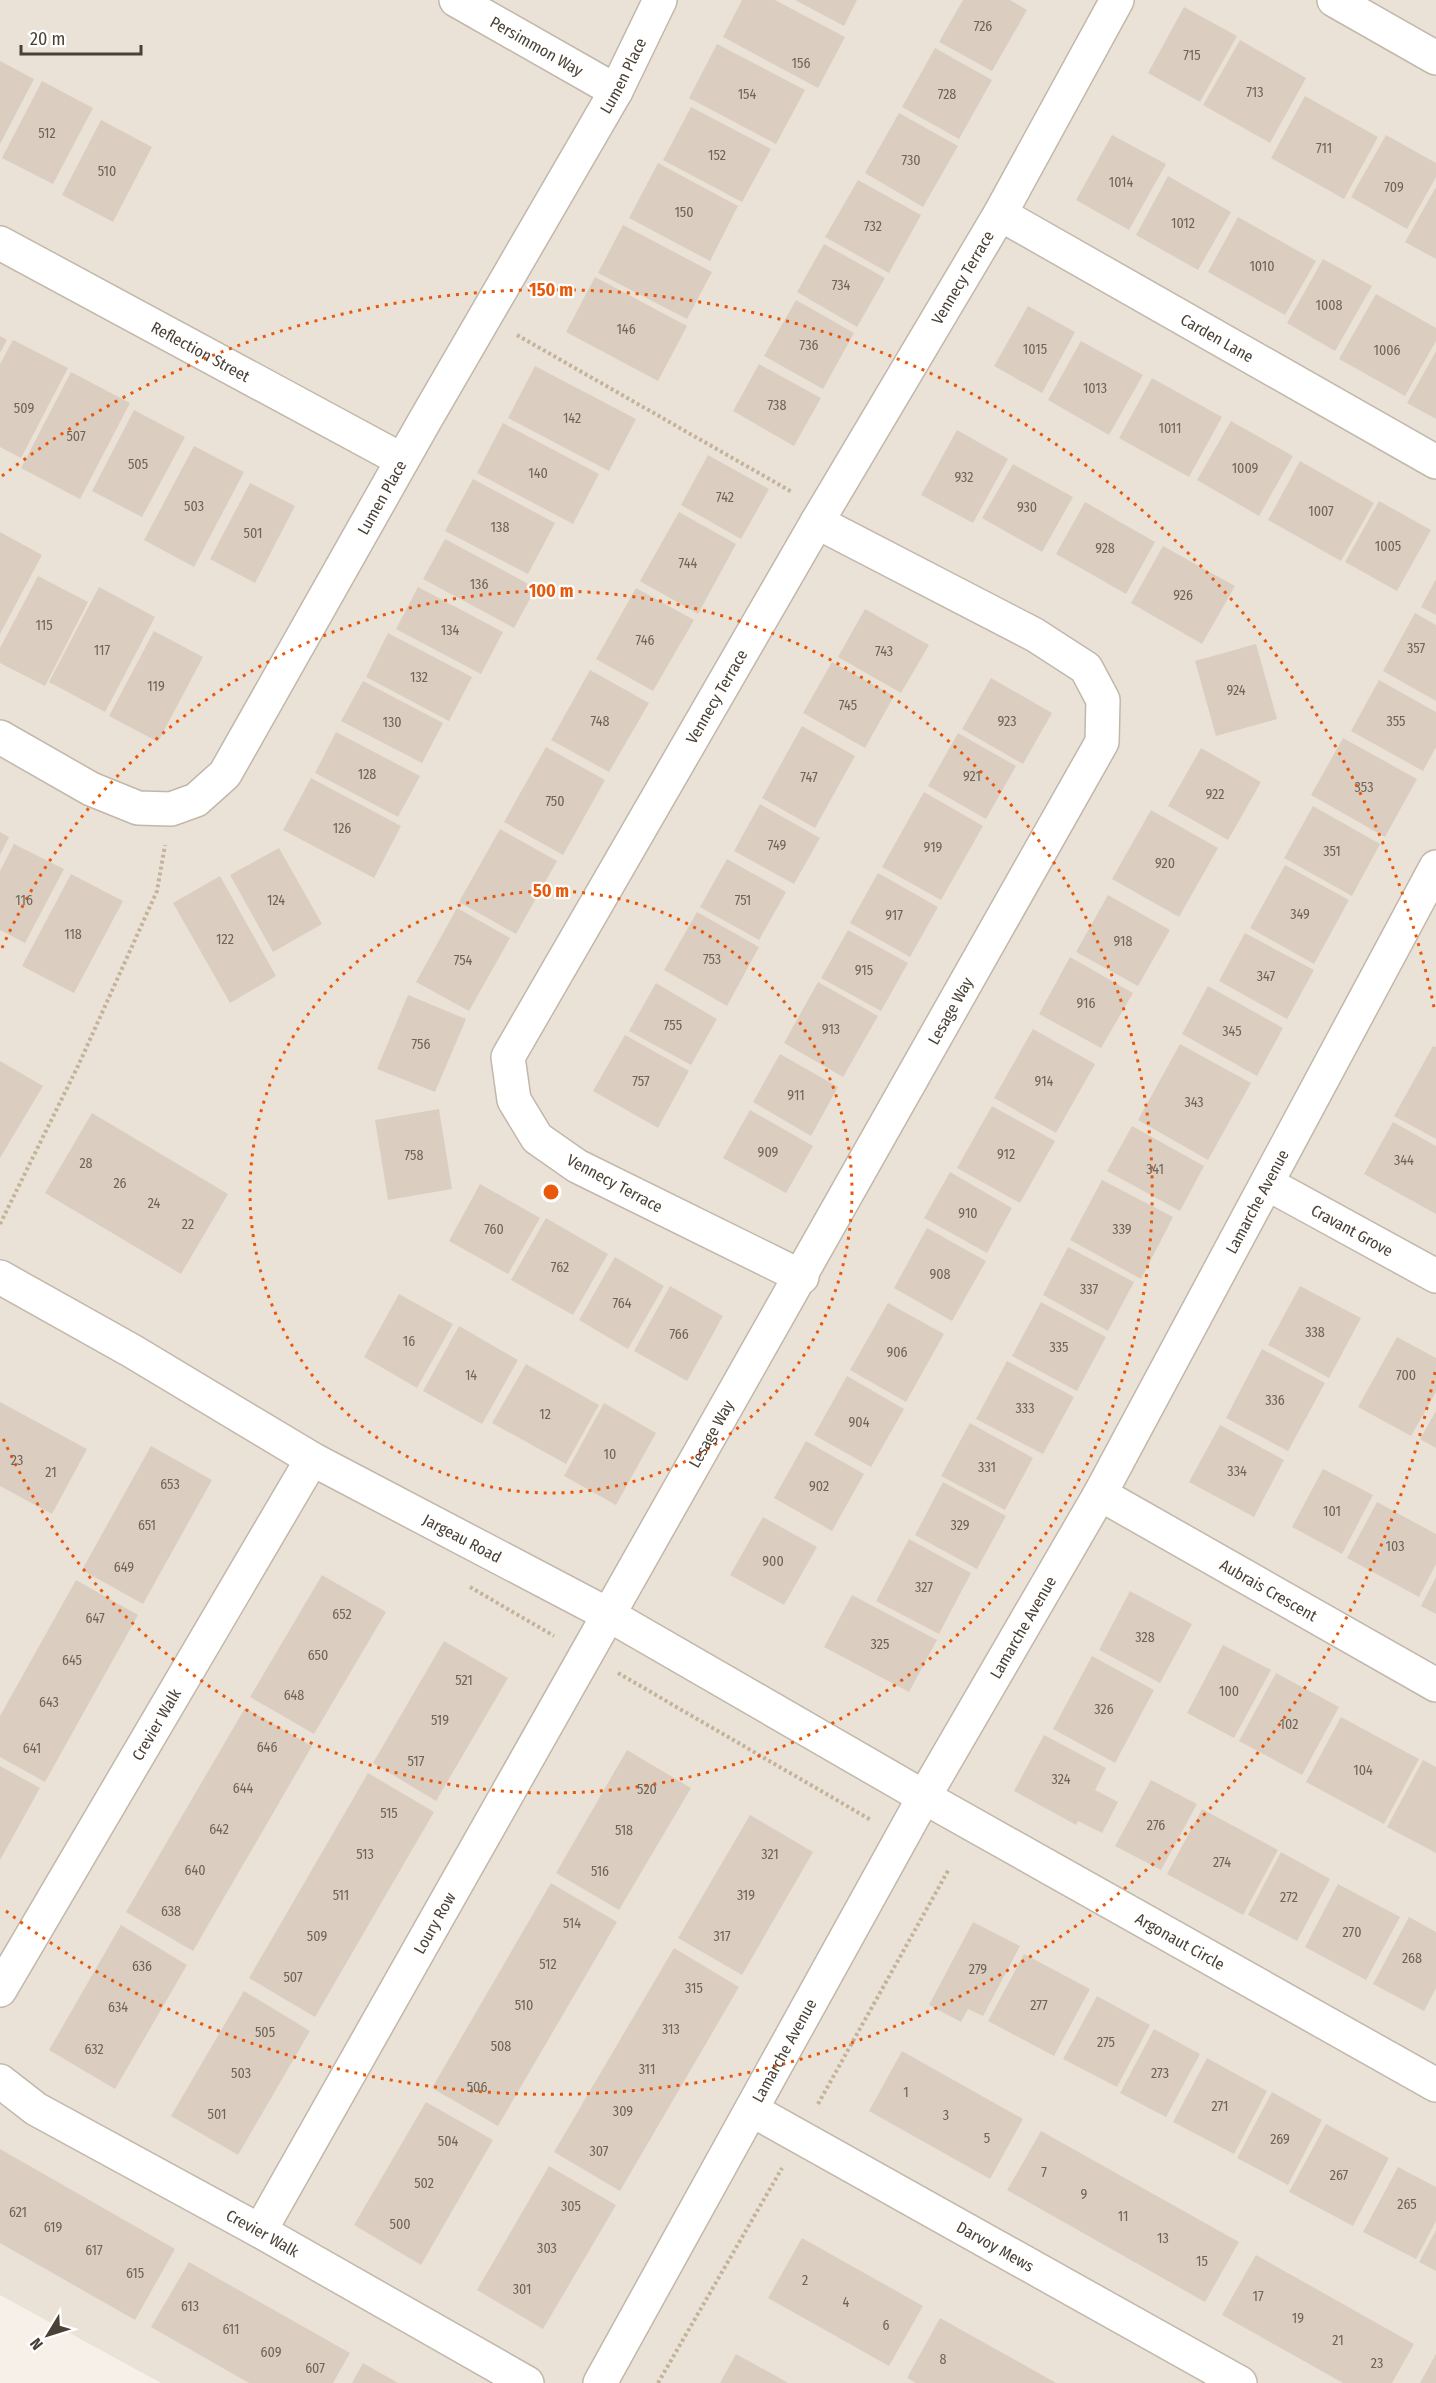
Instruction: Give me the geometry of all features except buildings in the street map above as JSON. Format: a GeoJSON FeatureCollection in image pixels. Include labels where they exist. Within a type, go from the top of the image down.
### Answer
{"type":"FeatureCollection","features":[{"type":"Feature","properties":{"kind":"street","name":"Persimmon Way"},"geometry":{"type":"LineString","coordinates":[[456,0],[616,91]]}},
{"type":"Feature","properties":{"kind":"street","name":"Lumen Place"},"geometry":{"type":"LineString","coordinates":[[0,737],[91,789],[138,808],[171,809],[196,800],[225,774],[402,460],[616,91],[660,0]]}},
{"type":"Feature","properties":{"kind":"street","name":"Vennecy Terrace"},"geometry":{"type":"LineString","coordinates":[[802,1277],[577,1166],[537,1138],[514,1100],[508,1057],[820,516],[1000,214],[1117,0]]}},
{"type":"Feature","properties":{"kind":"street"},"geometry":{"type":"LineString","coordinates":[[1334,0],[1436,58]]}},
{"type":"Feature","properties":{"kind":"street","name":"Carden Lane"},"geometry":{"type":"LineString","coordinates":[[1000,214],[1436,462]]}},
{"type":"Feature","properties":{"kind":"street","name":"Reflection Street"},"geometry":{"type":"LineString","coordinates":[[0,243],[402,460]]}},
{"type":"Feature","properties":{"kind":"street","name":"Lesage Way"},"geometry":{"type":"LineString","coordinates":[[609,1615],[802,1277],[1102,742],[1103,700],[1086,668],[1035,635],[820,516]]}},
{"type":"Feature","properties":{"kind":"street","name":"Lamarche Avenue"},"geometry":{"type":"LineString","coordinates":[[600,2383],[924,1797],[1100,1494],[1436,867]]}},
{"type":"Feature","properties":{"kind":"street","name":"Cravant Grove"},"geometry":{"type":"LineString","coordinates":[[1268,1184],[1436,1276]]}},
{"type":"Feature","properties":{"kind":"street","name":"Jargeau Road"},"geometry":{"type":"LineString","coordinates":[[0,1277],[132,1351],[312,1459],[609,1615],[924,1797]]}},
{"type":"Feature","properties":{"kind":"street","name":"Crevier Walk"},"geometry":{"type":"LineString","coordinates":[[0,1990],[312,1459]]}},
{"type":"Feature","properties":{"kind":"street","name":"Aubrais Crescent"},"geometry":{"type":"LineString","coordinates":[[1100,1494],[1436,1685]]}},
{"type":"Feature","properties":{"kind":"street","name":"Loury Row"},"geometry":{"type":"LineString","coordinates":[[260,2231],[609,1615]]}},
{"type":"Feature","properties":{"kind":"street","name":"Argonaut Circle"},"geometry":{"type":"LineString","coordinates":[[924,1797],[1436,2085]]}},
{"type":"Feature","properties":{"kind":"street","name":"Crevier Walk"},"geometry":{"type":"LineString","coordinates":[[0,2081],[36,2109],[260,2231],[527,2383]]}},
{"type":"Feature","properties":{"kind":"street","name":"Darvoy Mews"},"geometry":{"type":"LineString","coordinates":[[752,2110],[1240,2383]]}},
{"type":"Feature","properties":{"kind":"path"},"geometry":{"type":"LineString","coordinates":[[485,317],[820,516]]}},
{"type":"Feature","properties":{"kind":"path"},"geometry":{"type":"LineString","coordinates":[[0,1224],[78,1066],[157,891],[171,809]]}},
{"type":"Feature","properties":{"kind":"shaded area"},"geometry":{"type":"Polygon","coordinates":[[[0,0],[1436,0],[1436,2383],[161,2383],[0,2295],[0,0]]]}}]}
